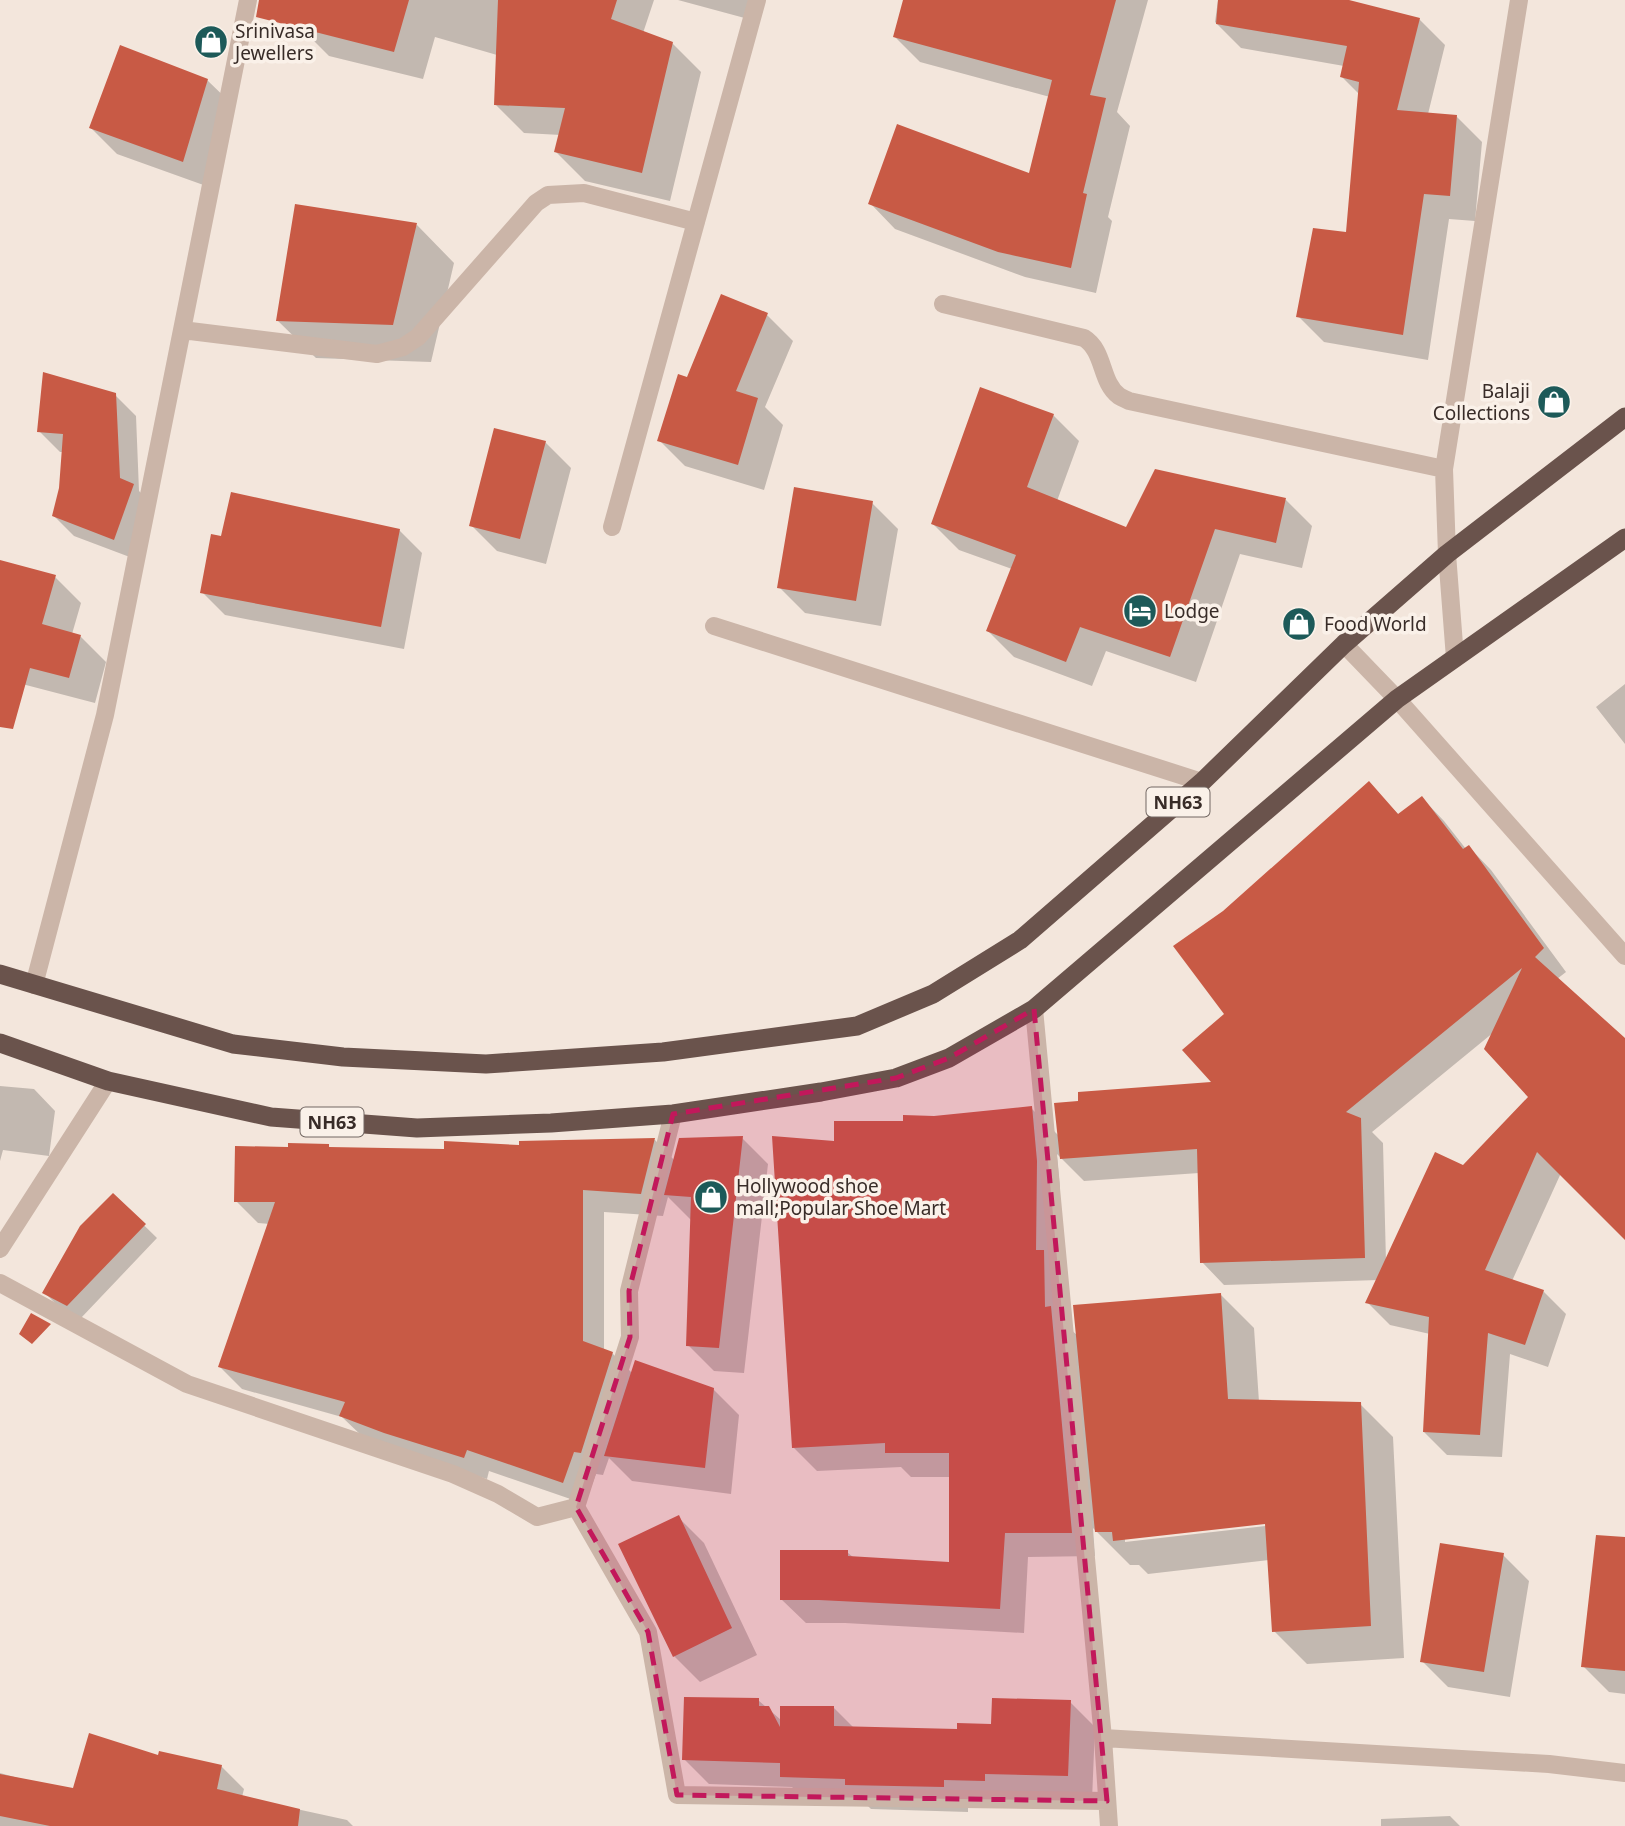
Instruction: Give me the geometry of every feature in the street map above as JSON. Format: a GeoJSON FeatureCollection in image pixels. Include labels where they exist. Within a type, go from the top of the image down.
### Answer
{"type":"FeatureCollection","features":[{"type":"Feature","properties":{"kind":"highway","name":"NH63"},"geometry":{"type":"LineString","coordinates":[[0,974],[233,1044],[343,1057],[486,1064],[663,1052],[858,1026],[933,994],[1020,940],[1202,782],[1344,644],[1447,554],[1625,417]]}},
{"type":"Feature","properties":{"kind":"highway","name":"NH63"},"geometry":{"type":"LineString","coordinates":[[0,1043],[108,1081],[271,1117],[416,1128],[551,1123],[673,1114],[896,1078],[949,1058],[1034,1009],[1397,699],[1625,538]]}},
{"type":"Feature","properties":{"kind":"street"},"geometry":{"type":"LineString","coordinates":[[34,985],[105,715],[248,0]]}},
{"type":"Feature","properties":{"kind":"street"},"geometry":{"type":"LineString","coordinates":[[612,527],[757,0]]}},
{"type":"Feature","properties":{"kind":"street"},"geometry":{"type":"LineString","coordinates":[[1455,658],[1444,470],[1519,0]]}},
{"type":"Feature","properties":{"kind":"street"},"geometry":{"type":"LineString","coordinates":[[182,330],[377,355],[403,347],[418,337],[536,203],[548,195],[584,193],[696,222]]}},
{"type":"Feature","properties":{"kind":"street"},"geometry":{"type":"LineString","coordinates":[[943,304],[1084,338],[1096,350],[1110,385],[1117,395],[1129,401],[1444,470]]}},
{"type":"Feature","properties":{"kind":"street"},"geometry":{"type":"LineString","coordinates":[[714,626],[1202,782]]}},
{"type":"Feature","properties":{"kind":"street"},"geometry":{"type":"LineString","coordinates":[[1344,644],[1397,699],[1625,956]]}},
{"type":"Feature","properties":{"kind":"street"},"geometry":{"type":"LineString","coordinates":[[1034,1009],[1103,1738],[1108,1826]]}},
{"type":"Feature","properties":{"kind":"street"},"geometry":{"type":"LineString","coordinates":[[0,1248],[108,1081]]}},
{"type":"Feature","properties":{"kind":"street"},"geometry":{"type":"LineString","coordinates":[[673,1114],[629,1292],[630,1337],[576,1507],[648,1632],[677,1796],[1107,1801]]}},
{"type":"Feature","properties":{"kind":"street"},"geometry":{"type":"LineString","coordinates":[[0,1283],[187,1384],[453,1474],[498,1494],[537,1517],[576,1507]]}},
{"type":"Feature","properties":{"kind":"street"},"geometry":{"type":"LineString","coordinates":[[1103,1738],[1549,1764],[1625,1773]]}},
{"type":"Feature","properties":{"kind":"highlighted area"},"geometry":{"type":"Polygon","coordinates":[[[1034,1009],[1107,1801],[677,1795],[648,1632],[576,1507],[630,1337],[629,1291],[673,1114],[896,1078],[949,1058],[1034,1009]]]}},
{"type":"Feature","properties":{"kind":"building"},"geometry":{"type":"Polygon","coordinates":[[[259,0],[409,0],[394,52],[256,17],[259,0]]]}},
{"type":"Feature","properties":{"kind":"building"},"geometry":{"type":"Polygon","coordinates":[[[498,0],[617,0],[611,19],[673,42],[642,173],[554,152],[565,108],[494,105],[498,0]]]}},
{"type":"Feature","properties":{"kind":"building"},"geometry":{"type":"Polygon","coordinates":[[[903,0],[1116,0],[1090,95],[1106,98],[1083,193],[1087,194],[1071,268],[998,252],[868,204],[897,124],[1029,173],[1052,80],[893,37],[903,0]]]}},
{"type":"Feature","properties":{"kind":"building"},"geometry":{"type":"Polygon","coordinates":[[[1218,0],[1349,0],[1420,18],[1397,110],[1457,115],[1450,196],[1424,194],[1403,335],[1296,317],[1313,228],[1346,232],[1359,82],[1340,77],[1347,46],[1216,24],[1218,0]]]}},
{"type":"Feature","properties":{"kind":"building"},"geometry":{"type":"Polygon","coordinates":[[[120,45],[208,79],[183,162],[89,128],[120,45]]]}},
{"type":"Feature","properties":{"kind":"building"},"geometry":{"type":"Polygon","coordinates":[[[295,204],[417,223],[393,325],[276,321],[295,204]]]}},
{"type":"Feature","properties":{"kind":"building"},"geometry":{"type":"Polygon","coordinates":[[[721,294],[768,313],[736,391],[758,398],[738,465],[657,441],[678,374],[687,377],[721,294]]]}},
{"type":"Feature","properties":{"kind":"building"},"geometry":{"type":"Polygon","coordinates":[[[43,372],[116,393],[120,478],[134,484],[114,540],[52,516],[59,488],[63,434],[37,432],[43,372]]]}},
{"type":"Feature","properties":{"kind":"building"},"geometry":{"type":"Polygon","coordinates":[[[980,387],[1054,414],[1027,487],[1126,527],[1155,469],[1286,498],[1276,543],[1215,529],[1170,657],[1080,627],[1066,662],[986,631],[1016,555],[931,524],[980,387]]]}},
{"type":"Feature","properties":{"kind":"building"},"geometry":{"type":"Polygon","coordinates":[[[494,428],[546,441],[520,539],[469,526],[494,428]]]}},
{"type":"Feature","properties":{"kind":"building"},"geometry":{"type":"Polygon","coordinates":[[[794,487],[873,501],[856,601],[777,588],[794,487]]]}},
{"type":"Feature","properties":{"kind":"building"},"geometry":{"type":"Polygon","coordinates":[[[231,492],[400,529],[381,627],[200,593],[211,534],[221,536],[231,492]]]}},
{"type":"Feature","properties":{"kind":"building"},"geometry":{"type":"Polygon","coordinates":[[[0,560],[56,575],[42,624],[81,635],[69,678],[30,668],[13,729],[0,727],[0,560]]]}},
{"type":"Feature","properties":{"kind":"building"},"geometry":{"type":"Polygon","coordinates":[[[1369,781],[1398,814],[1422,796],[1463,849],[1469,845],[1544,948],[1535,957],[1625,1038],[1625,1240],[1537,1152],[1485,1270],[1544,1290],[1525,1345],[1488,1333],[1480,1435],[1423,1432],[1429,1317],[1365,1303],[1435,1152],[1463,1165],[1528,1097],[1484,1049],[1522,968],[1346,1112],[1361,1118],[1365,1258],[1200,1263],[1197,1149],[1060,1159],[1054,1103],[1078,1101],[1078,1092],[1211,1082],[1182,1050],[1224,1014],[1173,946],[1223,911],[1369,781]]]}},
{"type":"Feature","properties":{"kind":"building"},"geometry":{"type":"Polygon","coordinates":[[[1032,1106],[1037,1161],[1036,1250],[1044,1250],[1045,1307],[1051,1306],[1072,1533],[1005,1533],[1000,1609],[780,1600],[780,1550],[848,1550],[848,1556],[949,1562],[949,1453],[885,1453],[885,1443],[792,1448],[772,1136],[834,1141],[834,1121],[903,1121],[903,1115],[934,1116],[1032,1106]]]}},
{"type":"Feature","properties":{"kind":"building"},"geometry":{"type":"Polygon","coordinates":[[[743,1136],[719,1348],[686,1346],[691,1197],[664,1195],[679,1138],[743,1136]]]}},
{"type":"Feature","properties":{"kind":"building"},"geometry":{"type":"Polygon","coordinates":[[[655,1138],[641,1194],[583,1190],[583,1341],[613,1352],[581,1453],[574,1452],[563,1483],[467,1450],[464,1458],[384,1433],[339,1416],[345,1402],[218,1367],[275,1202],[234,1202],[235,1146],[288,1147],[288,1143],[329,1144],[329,1147],[444,1149],[444,1141],[519,1145],[519,1141],[655,1138]]]}},
{"type":"Feature","properties":{"kind":"building"},"geometry":{"type":"Polygon","coordinates":[[[113,1193],[146,1224],[67,1306],[42,1293],[80,1226],[113,1193]]]}},
{"type":"Feature","properties":{"kind":"building"},"geometry":{"type":"Polygon","coordinates":[[[1221,1293],[1228,1399],[1361,1402],[1371,1626],[1272,1632],[1265,1524],[1113,1541],[1112,1532],[1095,1532],[1073,1305],[1221,1293]]]}},
{"type":"Feature","properties":{"kind":"building"},"geometry":{"type":"Polygon","coordinates":[[[31,1313],[51,1324],[32,1344],[19,1334],[31,1313]]]}},
{"type":"Feature","properties":{"kind":"building"},"geometry":{"type":"Polygon","coordinates":[[[635,1360],[714,1388],[705,1468],[604,1456],[635,1360]]]}},
{"type":"Feature","properties":{"kind":"building"},"geometry":{"type":"Polygon","coordinates":[[[679,1515],[732,1628],[673,1657],[618,1544],[679,1515]]]}},
{"type":"Feature","properties":{"kind":"building"},"geometry":{"type":"Polygon","coordinates":[[[1596,1535],[1625,1537],[1625,1671],[1581,1667],[1596,1535]]]}},
{"type":"Feature","properties":{"kind":"building"},"geometry":{"type":"Polygon","coordinates":[[[1440,1543],[1504,1553],[1484,1672],[1420,1662],[1440,1543]]]}},
{"type":"Feature","properties":{"kind":"building"},"geometry":{"type":"Polygon","coordinates":[[[684,1697],[759,1698],[759,1706],[769,1706],[780,1727],[780,1706],[834,1706],[834,1726],[957,1729],[957,1723],[991,1724],[992,1698],[1071,1700],[1068,1776],[985,1774],[985,1781],[944,1780],[944,1787],[845,1785],[845,1779],[780,1777],[780,1763],[682,1760],[684,1697]]]}},
{"type":"Feature","properties":{"kind":"building"},"geometry":{"type":"Polygon","coordinates":[[[89,1733],[158,1755],[159,1751],[222,1765],[217,1789],[300,1809],[298,1826],[50,1826],[0,1816],[0,1774],[73,1788],[89,1733]]]}},
{"type":"Feature","properties":{"kind":"place","name":"Srinivasa Jewellers"},"geometry":{"type":"Point","coordinates":[211,42]}},
{"type":"Feature","properties":{"kind":"place","name":"Balaji Collections"},"geometry":{"type":"Point","coordinates":[1554,402]}},
{"type":"Feature","properties":{"kind":"place","name":"Lodge"},"geometry":{"type":"Point","coordinates":[1140,611]}},
{"type":"Feature","properties":{"kind":"place","name":"Food World"},"geometry":{"type":"Point","coordinates":[1299,624]}},
{"type":"Feature","properties":{"kind":"place","name":"Hollywood shoe mall;Popular Shoe Mart"},"geometry":{"type":"Point","coordinates":[711,1197]}}]}
